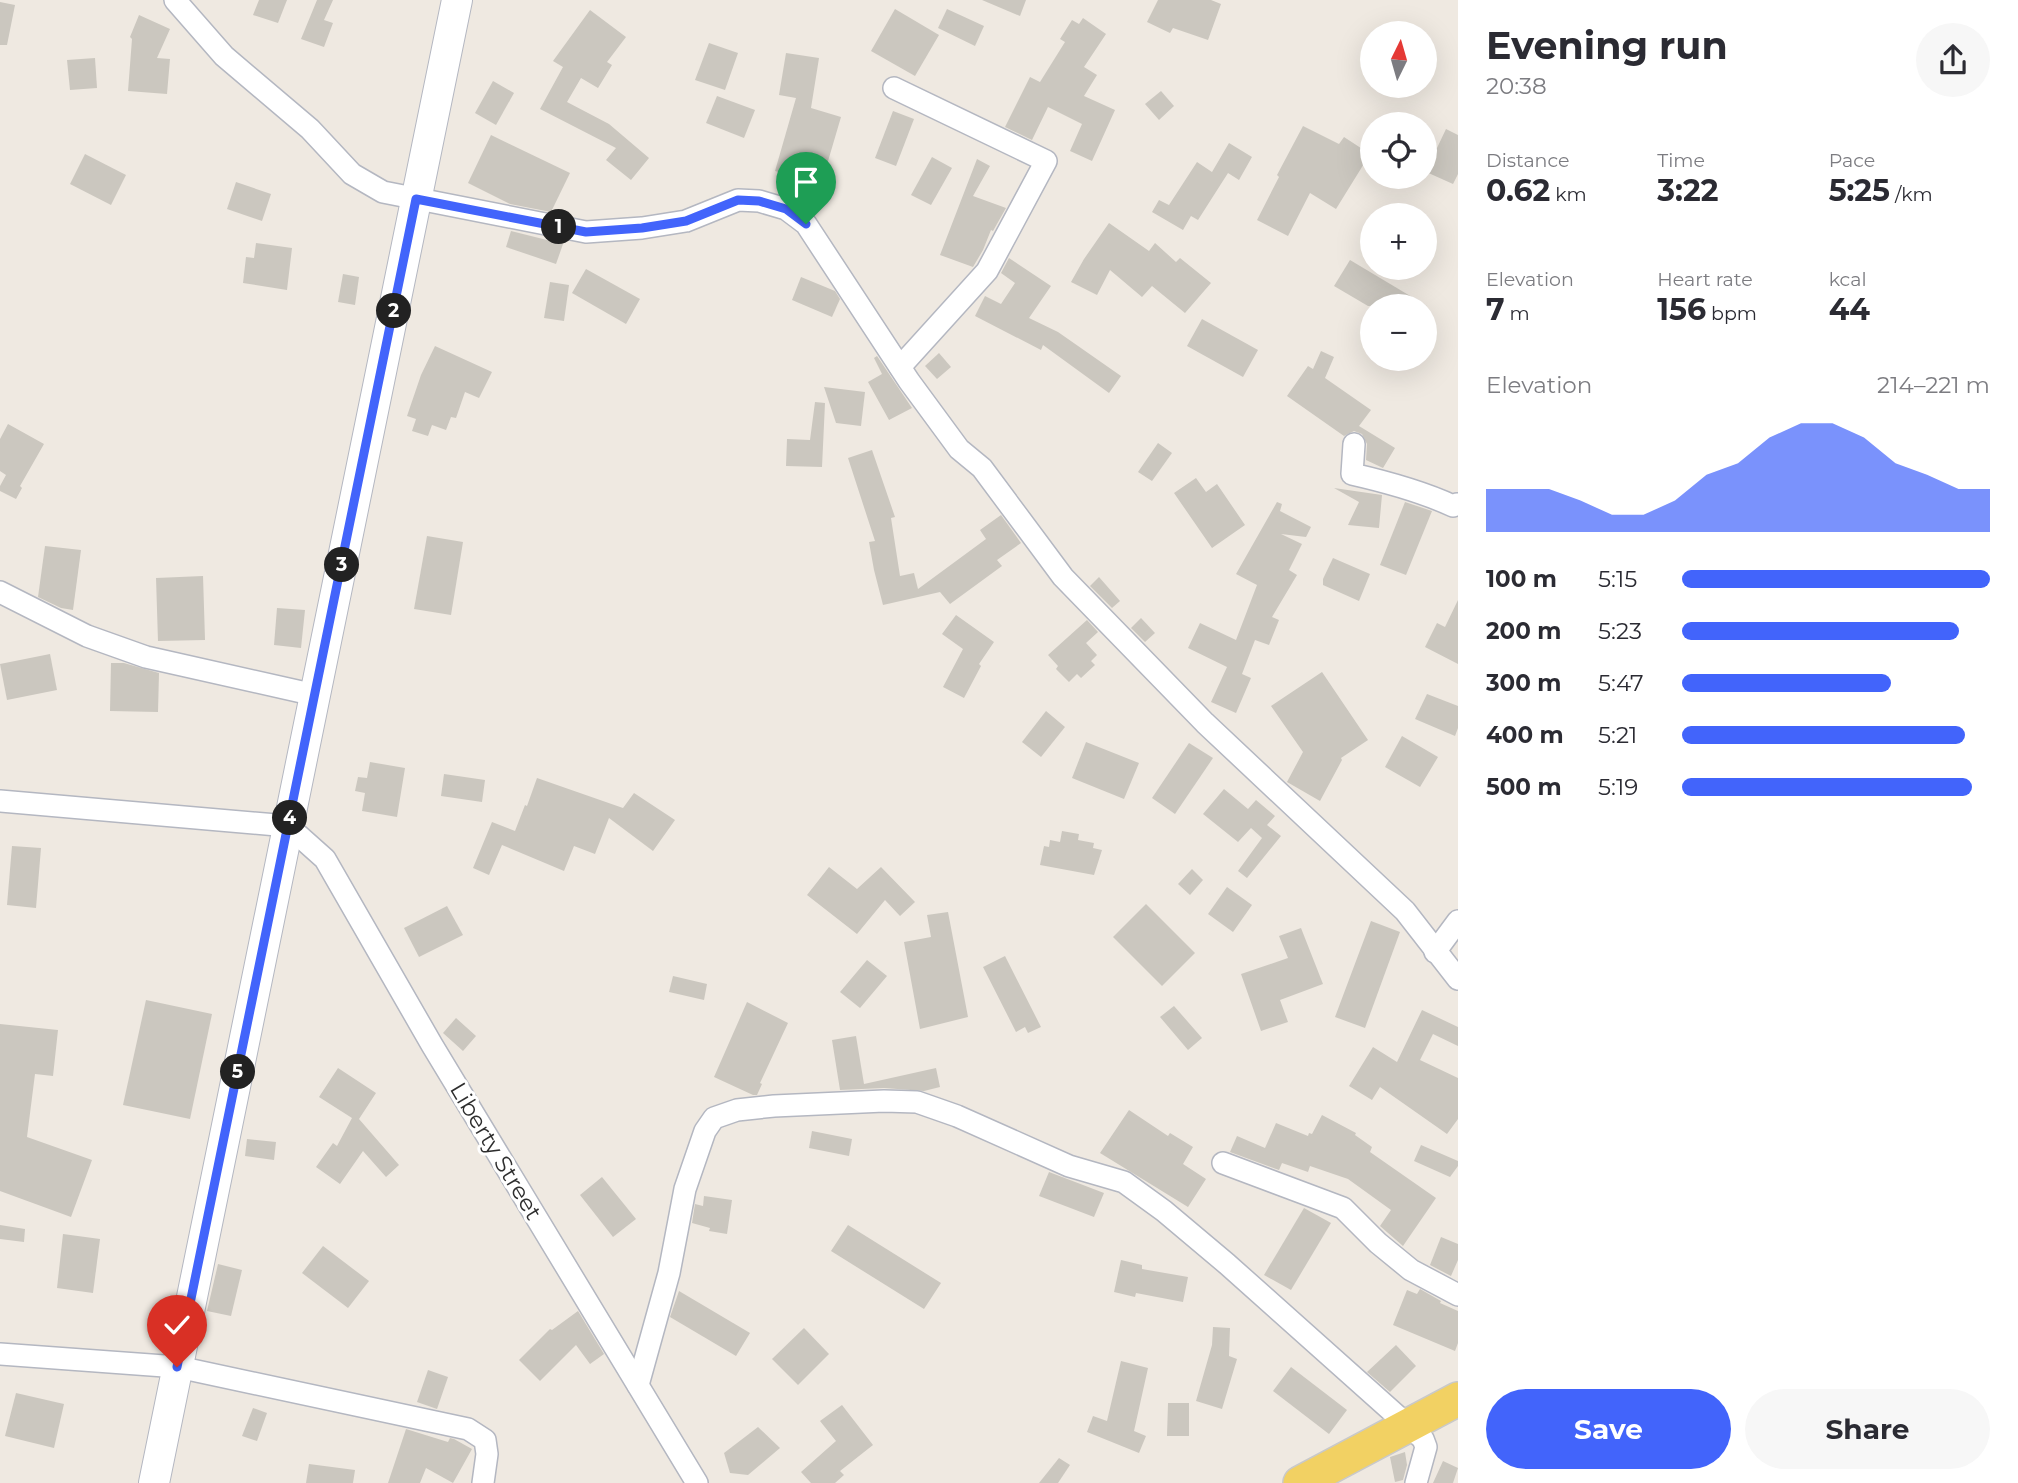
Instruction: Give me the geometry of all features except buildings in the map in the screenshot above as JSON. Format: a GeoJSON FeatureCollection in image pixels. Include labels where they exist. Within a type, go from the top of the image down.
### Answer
{"type":"FeatureCollection","features":[{"type":"Feature","properties":{"kind":"main road"},"geometry":{"type":"LineString","coordinates":[[153,1483],[457,0]]}},
{"type":"Feature","properties":{"kind":"main road"},"geometry":{"type":"LineString","coordinates":[[1300,1483],[1458,1399]]}},
{"type":"Feature","properties":{"kind":"street"},"geometry":{"type":"LineString","coordinates":[[175,0],[225,56],[310,129],[352,174],[383,192],[586,232],[642,228],[686,221],[738,200],[759,201],[786,209],[806,224],[900,368],[959,449],[982,468],[1063,577],[1205,723],[1405,911],[1458,979]]}},
{"type":"Feature","properties":{"kind":"street"},"geometry":{"type":"LineString","coordinates":[[894,88],[1046,161],[987,271],[900,368]]}},
{"type":"Feature","properties":{"kind":"street"},"geometry":{"type":"LineString","coordinates":[[1354,444],[1353,474],[1394,483],[1453,506],[1458,504]]}},
{"type":"Feature","properties":{"kind":"street"},"geometry":{"type":"LineString","coordinates":[[0,592],[88,636],[146,657],[315,695]]}},
{"type":"Feature","properties":{"kind":"street"},"geometry":{"type":"LineString","coordinates":[[0,801],[288,826]]}},
{"type":"Feature","properties":{"kind":"street","name":"Liberty Street"},"geometry":{"type":"LineString","coordinates":[[288,826],[325,859],[432,1045],[697,1483]]}},
{"type":"Feature","properties":{"kind":"street"},"geometry":{"type":"LineString","coordinates":[[1435,952],[1458,921]]}},
{"type":"Feature","properties":{"kind":"street"},"geometry":{"type":"LineString","coordinates":[[639,1385],[669,1273],[685,1189],[705,1131],[714,1118],[737,1110],[774,1105],[917,1102],[957,1116],[1069,1166],[1124,1182],[1164,1211],[1423,1439],[1426,1447],[1416,1483]]}},
{"type":"Feature","properties":{"kind":"street"},"geometry":{"type":"LineString","coordinates":[[1223,1164],[1342,1208],[1411,1270],[1458,1295]]}},
{"type":"Feature","properties":{"kind":"street"},"geometry":{"type":"LineString","coordinates":[[0,1354],[177,1367],[468,1429],[485,1440],[487,1454],[483,1483]]}},
{"type":"Feature","properties":{"kind":"route"},"geometry":{"type":"LineString","coordinates":[[177,1367],[416,199],[586,232],[642,228],[686,221],[738,200],[759,201],[786,209],[806,224]]}}]}
